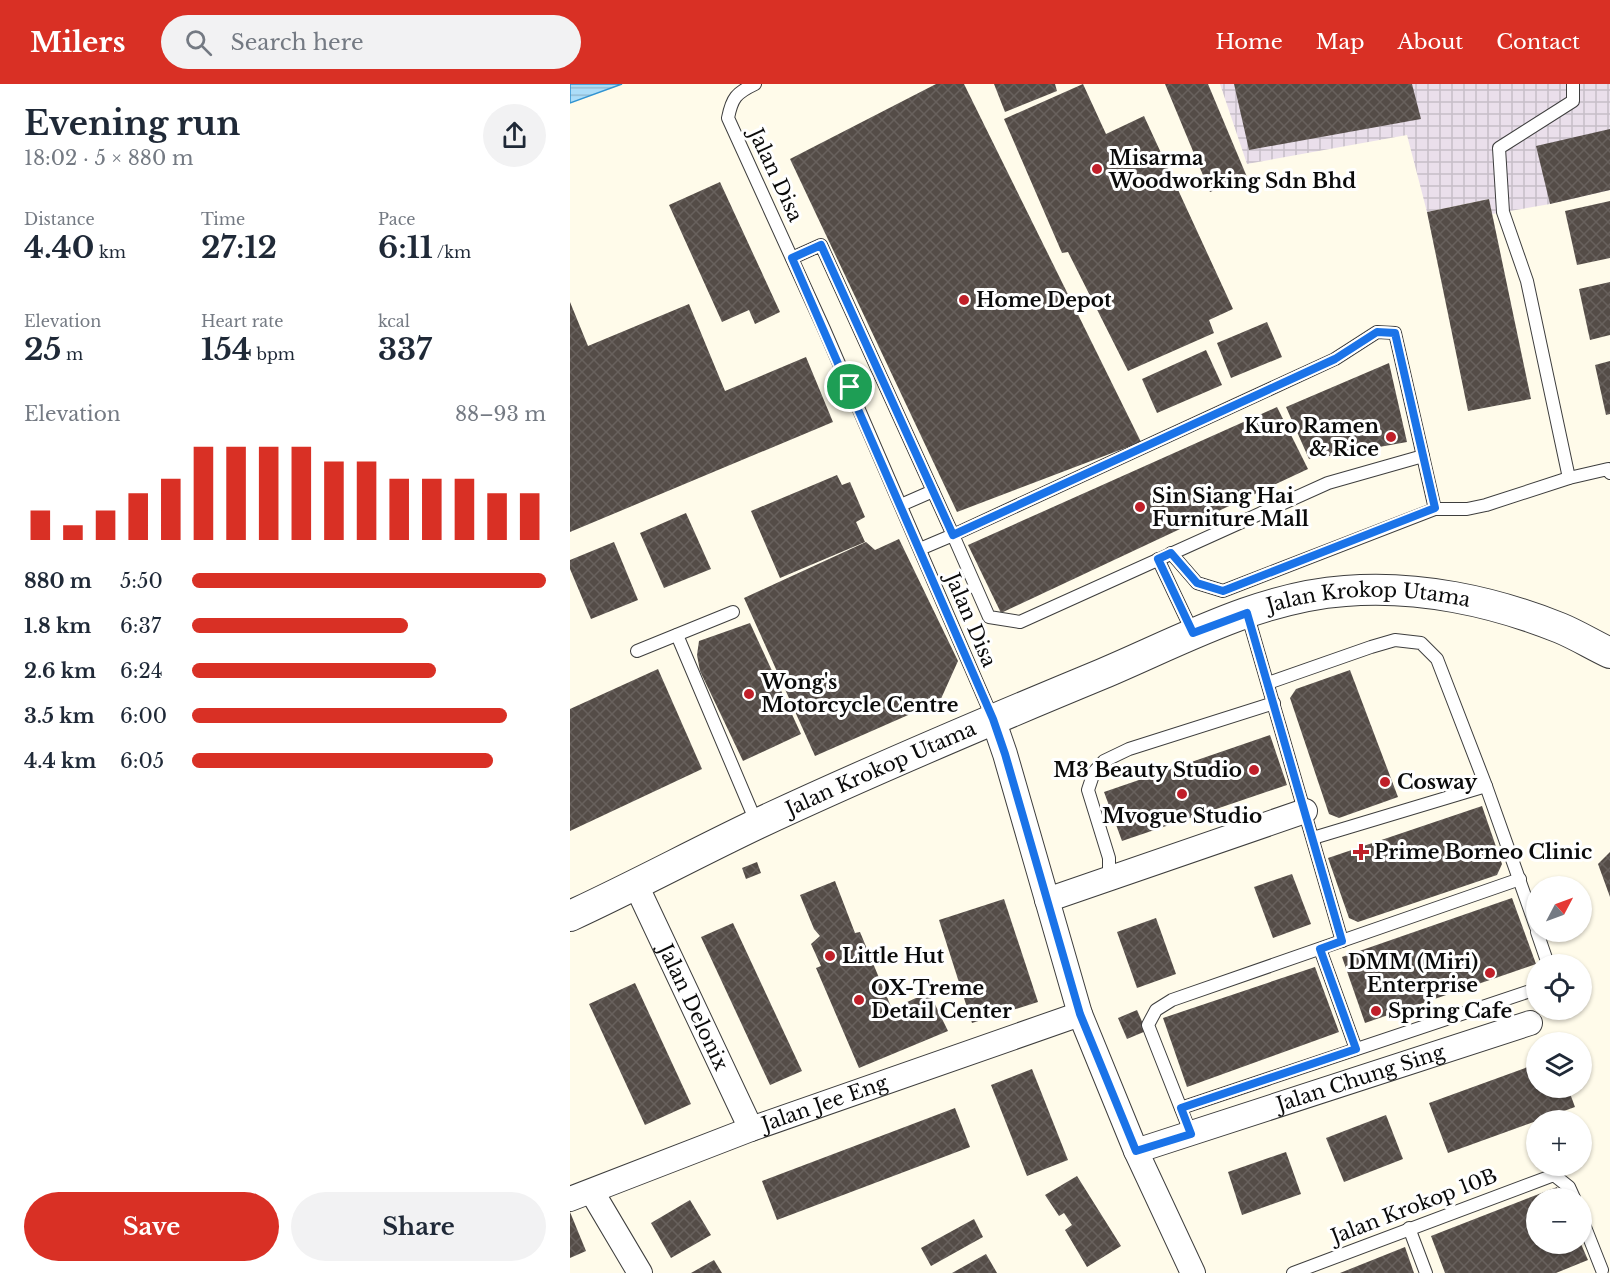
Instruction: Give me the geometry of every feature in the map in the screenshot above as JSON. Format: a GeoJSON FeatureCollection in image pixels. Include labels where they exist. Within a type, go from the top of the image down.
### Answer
{"type":"FeatureCollection","features":[{"type":"Feature","properties":{"kind":"street","name":"Jalan Krokop Utama"},"geometry":{"type":"LineString","coordinates":[[570,916],[757,824],[993,719],[1193,633],[1302,596],[1347,591],[1408,591],[1476,602],[1512,611],[1560,628],[1610,653]]}},
{"type":"Feature","properties":{"kind":"street"},"geometry":{"type":"LineString","coordinates":[[993,719],[1080,1014],[1136,1151],[1191,1272]]}},
{"type":"Feature","properties":{"kind":"street"},"geometry":{"type":"LineString","coordinates":[[1047,900],[1305,812]]}},
{"type":"Feature","properties":{"kind":"street","name":"Jalan Delonix"},"geometry":{"type":"LineString","coordinates":[[636,885],[751,1129]]}},
{"type":"Feature","properties":{"kind":"street","name":"Jalan Jee Eng"},"geometry":{"type":"LineString","coordinates":[[581,1195],[751,1129],[1080,1014]]}},
{"type":"Feature","properties":{"kind":"street","name":"Jalan Chung Sing"},"geometry":{"type":"LineString","coordinates":[[1136,1151],[1530,1023]]}},
{"type":"Feature","properties":{"kind":"street"},"geometry":{"type":"LineString","coordinates":[[581,1195],[640,1273]]}},
{"type":"Feature","properties":{"kind":"lane","name":"Jalan Disa"},"geometry":{"type":"LineString","coordinates":[[754,84],[742,90],[731,102],[728,118],[792,258],[993,719]]}},
{"type":"Feature","properties":{"kind":"lane"},"geometry":{"type":"LineString","coordinates":[[1569,478],[1527,281],[1503,212],[1499,148],[1573,101],[1573,84]]}},
{"type":"Feature","properties":{"kind":"lane"},"geometry":{"type":"LineString","coordinates":[[792,258],[821,245],[989,617],[1020,622],[1328,483],[1423,456]]}},
{"type":"Feature","properties":{"kind":"lane"},"geometry":{"type":"LineString","coordinates":[[920,549],[1335,359],[1377,332],[1395,333],[1435,508]]}},
{"type":"Feature","properties":{"kind":"lane"},"geometry":{"type":"LineString","coordinates":[[1171,553],[1197,583],[1223,591],[1435,508],[1467,509],[1486,506],[1569,478],[1609,470]]}},
{"type":"Feature","properties":{"kind":"lane"},"geometry":{"type":"LineString","coordinates":[[900,505],[933,491]]}},
{"type":"Feature","properties":{"kind":"lane"},"geometry":{"type":"LineString","coordinates":[[1158,559],[1193,633]]}},
{"type":"Feature","properties":{"kind":"lane"},"geometry":{"type":"LineString","coordinates":[[637,651],[733,612]]}},
{"type":"Feature","properties":{"kind":"lane"},"geometry":{"type":"LineString","coordinates":[[1247,613],[1342,941]]}},
{"type":"Feature","properties":{"kind":"lane"},"geometry":{"type":"LineString","coordinates":[[677,635],[757,824]]}},
{"type":"Feature","properties":{"kind":"lane"},"geometry":{"type":"LineString","coordinates":[[1268,683],[1395,640],[1421,643],[1437,659],[1526,897]]}},
{"type":"Feature","properties":{"kind":"lane"},"geometry":{"type":"LineString","coordinates":[[1105,880],[1109,870],[1109,858],[1088,790],[1094,772],[1104,761],[1129,748],[1274,703]]}},
{"type":"Feature","properties":{"kind":"lane"},"geometry":{"type":"LineString","coordinates":[[1313,838],[1486,786]]}},
{"type":"Feature","properties":{"kind":"lane"},"geometry":{"type":"LineString","coordinates":[[1191,1134],[1148,1025],[1156,1010],[1172,1000],[1520,879]]}},
{"type":"Feature","properties":{"kind":"lane"},"geometry":{"type":"LineString","coordinates":[[1320,949],[1356,1049]]}},
{"type":"Feature","properties":{"kind":"lane"},"geometry":{"type":"LineString","coordinates":[[1181,1108],[1526,992]]}},
{"type":"Feature","properties":{"kind":"lane","name":"Jalan Krokop 10B"},"geometry":{"type":"LineString","coordinates":[[1293,1273],[1554,1175],[1569,1188]]}},
{"type":"Feature","properties":{"kind":"lane"},"geometry":{"type":"LineString","coordinates":[[1409,1228],[1426,1273]]}},
{"type":"Feature","properties":{"kind":"lane"},"geometry":{"type":"LineString","coordinates":[[1592,1245],[1602,1270]]}},
{"type":"Feature","properties":{"kind":"shaded area"},"geometry":{"type":"Polygon","coordinates":[[[1220,84],[1610,84],[1610,190],[1492,214],[1489,199],[1427,212],[1407,135],[1247,164],[1220,84]]]}},
{"type":"Feature","properties":{"kind":"water"},"geometry":{"type":"Polygon","coordinates":[[[570,84],[622,84],[570,103],[570,84]]]}},
{"type":"Feature","properties":{"kind":"building","name":"Home Depot"},"geometry":{"type":"Polygon","coordinates":[[[936,84],[964,84],[1141,442],[957,512],[790,159],[936,84]]]}},
{"type":"Feature","properties":{"kind":"building"},"geometry":{"type":"Polygon","coordinates":[[[994,84],[1055,84],[1057,91],[1005,112],[994,84]]]}},
{"type":"Feature","properties":{"kind":"building"},"geometry":{"type":"Polygon","coordinates":[[[1083,84],[1106,134],[1144,116],[1233,309],[1209,320],[1214,333],[1128,371],[1068,252],[1062,253],[1004,119],[1083,84]]]}},
{"type":"Feature","properties":{"kind":"building"},"geometry":{"type":"Polygon","coordinates":[[[1165,84],[1208,84],[1247,177],[1210,192],[1165,84]]]}},
{"type":"Feature","properties":{"kind":"building"},"geometry":{"type":"Polygon","coordinates":[[[1234,84],[1412,84],[1421,119],[1249,150],[1234,84]]]}},
{"type":"Feature","properties":{"kind":"building"},"geometry":{"type":"Polygon","coordinates":[[[1610,129],[1610,190],[1550,204],[1536,146],[1610,129]]]}},
{"type":"Feature","properties":{"kind":"building"},"geometry":{"type":"Polygon","coordinates":[[[720,182],[780,312],[755,324],[749,310],[722,322],[669,205],[720,182]]]}},
{"type":"Feature","properties":{"kind":"building"},"geometry":{"type":"Polygon","coordinates":[[[1489,199],[1531,399],[1468,411],[1427,212],[1489,199]]]}},
{"type":"Feature","properties":{"kind":"building"},"geometry":{"type":"Polygon","coordinates":[[[1610,201],[1610,258],[1577,265],[1565,211],[1610,201]]]}},
{"type":"Feature","properties":{"kind":"building"},"geometry":{"type":"Polygon","coordinates":[[[1610,282],[1610,335],[1590,340],[1579,289],[1610,282]]]}},
{"type":"Feature","properties":{"kind":"building"},"geometry":{"type":"Polygon","coordinates":[[[570,302],[588,346],[689,304],[725,391],[806,357],[833,422],[570,532],[570,302]]]}},
{"type":"Feature","properties":{"kind":"building"},"geometry":{"type":"Polygon","coordinates":[[[1267,322],[1282,357],[1231,378],[1217,343],[1267,322]]]}},
{"type":"Feature","properties":{"kind":"building"},"geometry":{"type":"Polygon","coordinates":[[[1206,350],[1222,385],[1157,413],[1142,379],[1206,350]]]}},
{"type":"Feature","properties":{"kind":"building"},"geometry":{"type":"Polygon","coordinates":[[[1610,361],[1610,414],[1606,415],[1595,365],[1610,361]]]}},
{"type":"Feature","properties":{"kind":"building"},"geometry":{"type":"Polygon","coordinates":[[[1389,363],[1407,442],[1329,456],[1326,451],[1309,459],[1286,407],[1389,363]]]}},
{"type":"Feature","properties":{"kind":"building","name":"Sin Siang Hai Furniture Mall"},"geometry":{"type":"Polygon","coordinates":[[[1277,407],[1308,469],[1001,613],[968,545],[1277,407]]]}},
{"type":"Feature","properties":{"kind":"building"},"geometry":{"type":"Polygon","coordinates":[[[837,475],[842,485],[850,482],[865,517],[856,522],[865,542],[780,578],[751,511],[837,475]]]}},
{"type":"Feature","properties":{"kind":"building"},"geometry":{"type":"Polygon","coordinates":[[[686,513],[711,569],[664,588],[640,533],[686,513]]]}},
{"type":"Feature","properties":{"kind":"building"},"geometry":{"type":"Polygon","coordinates":[[[899,539],[958,661],[940,701],[815,756],[744,598],[866,542],[875,550],[899,539]]]}},
{"type":"Feature","properties":{"kind":"building"},"geometry":{"type":"Polygon","coordinates":[[[614,542],[638,600],[591,619],[570,569],[570,560],[614,542]]]}},
{"type":"Feature","properties":{"kind":"building"},"geometry":{"type":"Polygon","coordinates":[[[750,623],[801,734],[743,761],[700,671],[697,655],[699,641],[750,623]]]}},
{"type":"Feature","properties":{"kind":"building"},"geometry":{"type":"Polygon","coordinates":[[[658,669],[702,769],[570,831],[570,709],[658,669]]]}},
{"type":"Feature","properties":{"kind":"building"},"geometry":{"type":"Polygon","coordinates":[[[1350,670],[1398,797],[1339,818],[1329,814],[1290,698],[1296,689],[1350,670]]]}},
{"type":"Feature","properties":{"kind":"building"},"geometry":{"type":"Polygon","coordinates":[[[1270,735],[1287,785],[1122,841],[1104,792],[1270,735]]]}},
{"type":"Feature","properties":{"kind":"building"},"geometry":{"type":"Polygon","coordinates":[[[1482,806],[1502,864],[1497,875],[1358,922],[1349,918],[1328,858],[1482,806]]]}},
{"type":"Feature","properties":{"kind":"building"},"geometry":{"type":"Polygon","coordinates":[[[1610,852],[1610,897],[1598,864],[1610,852]]]}},
{"type":"Feature","properties":{"kind":"building"},"geometry":{"type":"Polygon","coordinates":[[[757,862],[761,873],[746,879],[742,868],[757,862]]]}},
{"type":"Feature","properties":{"kind":"building"},"geometry":{"type":"Polygon","coordinates":[[[1292,874],[1311,924],[1273,938],[1254,887],[1292,874]]]}},
{"type":"Feature","properties":{"kind":"building","name":"OX-Treme Detail Center"},"geometry":{"type":"Polygon","coordinates":[[[835,881],[855,933],[860,932],[892,1009],[929,992],[948,1031],[859,1068],[816,968],[821,966],[811,944],[820,936],[814,929],[800,895],[835,881]]]}},
{"type":"Feature","properties":{"kind":"building"},"geometry":{"type":"Polygon","coordinates":[[[1512,898],[1526,942],[1532,954],[1526,954],[1526,967],[1365,1023],[1342,957],[1512,898]]]}},
{"type":"Feature","properties":{"kind":"building"},"geometry":{"type":"Polygon","coordinates":[[[1004,899],[1038,1002],[972,1023],[939,920],[1004,899]]]}},
{"type":"Feature","properties":{"kind":"building"},"geometry":{"type":"Polygon","coordinates":[[[1156,918],[1176,974],[1137,988],[1117,932],[1156,918]]]}},
{"type":"Feature","properties":{"kind":"building"},"geometry":{"type":"Polygon","coordinates":[[[733,923],[802,1071],[770,1085],[701,937],[733,923]]]}},
{"type":"Feature","properties":{"kind":"building"},"geometry":{"type":"Polygon","coordinates":[[[1315,967],[1339,1032],[1187,1087],[1163,1018],[1315,967]]]}},
{"type":"Feature","properties":{"kind":"building"},"geometry":{"type":"Polygon","coordinates":[[[635,983],[691,1104],[645,1125],[589,1004],[635,983]]]}},
{"type":"Feature","properties":{"kind":"building"},"geometry":{"type":"Polygon","coordinates":[[[1137,1010],[1146,1031],[1127,1039],[1118,1018],[1137,1010]]]}},
{"type":"Feature","properties":{"kind":"building"},"geometry":{"type":"Polygon","coordinates":[[[1526,1068],[1526,1098],[1572,1098],[1575,1107],[1567,1110],[1526,1110],[1526,1125],[1448,1153],[1429,1103],[1526,1068]]]}},
{"type":"Feature","properties":{"kind":"building"},"geometry":{"type":"Polygon","coordinates":[[[1032,1069],[1068,1160],[1027,1176],[991,1085],[1032,1069]]]}},
{"type":"Feature","properties":{"kind":"building"},"geometry":{"type":"Polygon","coordinates":[[[955,1108],[970,1147],[777,1220],[762,1181],[955,1108]]]}},
{"type":"Feature","properties":{"kind":"building"},"geometry":{"type":"Polygon","coordinates":[[[1386,1115],[1403,1159],[1344,1182],[1326,1138],[1386,1115]]]}},
{"type":"Feature","properties":{"kind":"building"},"geometry":{"type":"Polygon","coordinates":[[[1286,1152],[1301,1194],[1242,1215],[1228,1172],[1286,1152]]]}},
{"type":"Feature","properties":{"kind":"building"},"geometry":{"type":"Polygon","coordinates":[[[1077,1176],[1121,1246],[1087,1267],[1065,1230],[1072,1225],[1064,1213],[1059,1216],[1045,1195],[1077,1176]]]}},
{"type":"Feature","properties":{"kind":"building"},"geometry":{"type":"Polygon","coordinates":[[[1526,1199],[1526,1254],[1585,1254],[1588,1260],[1556,1273],[1445,1273],[1431,1236],[1526,1199]]]}},
{"type":"Feature","properties":{"kind":"building"},"geometry":{"type":"Polygon","coordinates":[[[690,1200],[711,1235],[671,1258],[651,1223],[690,1200]]]}},
{"type":"Feature","properties":{"kind":"building"},"geometry":{"type":"Polygon","coordinates":[[[570,1212],[586,1251],[570,1258],[570,1212]]]}},
{"type":"Feature","properties":{"kind":"building"},"geometry":{"type":"Polygon","coordinates":[[[974,1219],[983,1237],[931,1266],[921,1248],[974,1219]]]}},
{"type":"Feature","properties":{"kind":"building"},"geometry":{"type":"Polygon","coordinates":[[[1405,1247],[1414,1273],[1340,1273],[1405,1247]]]}},
{"type":"Feature","properties":{"kind":"building"},"geometry":{"type":"Polygon","coordinates":[[[986,1254],[997,1273],[952,1273],[986,1254]]]}},
{"type":"Feature","properties":{"kind":"building"},"geometry":{"type":"Polygon","coordinates":[[[714,1260],[722,1273],[691,1273],[714,1260]]]}},
{"type":"Feature","properties":{"kind":"place","name":"Misarma Woodworking Sdn Bhd"},"geometry":{"type":"Point","coordinates":[1097,169]}},
{"type":"Feature","properties":{"kind":"place","name":"Home Depot"},"geometry":{"type":"Point","coordinates":[964,300]}},
{"type":"Feature","properties":{"kind":"place","name":"Kuro Ramen & Rice"},"geometry":{"type":"Point","coordinates":[1391,437]}},
{"type":"Feature","properties":{"kind":"place","name":"Sin Siang Hai Furniture Mall"},"geometry":{"type":"Point","coordinates":[1140,507]}},
{"type":"Feature","properties":{"kind":"place","name":"Wong's Motorcycle Centre"},"geometry":{"type":"Point","coordinates":[749,694]}},
{"type":"Feature","properties":{"kind":"place","name":"M3 Beauty Studio"},"geometry":{"type":"Point","coordinates":[1254,770]}},
{"type":"Feature","properties":{"kind":"place","name":"Cosway"},"geometry":{"type":"Point","coordinates":[1385,782]}},
{"type":"Feature","properties":{"kind":"place","name":"Mvogue Studio"},"geometry":{"type":"Point","coordinates":[1182,794]}},
{"type":"Feature","properties":{"kind":"place","name":"Prime Borneo Clinic"},"geometry":{"type":"Point","coordinates":[1361,852]}},
{"type":"Feature","properties":{"kind":"place","name":"Little Hut"},"geometry":{"type":"Point","coordinates":[830,956]}},
{"type":"Feature","properties":{"kind":"place","name":"DMM (Miri) Enterprise"},"geometry":{"type":"Point","coordinates":[1490,973]}},
{"type":"Feature","properties":{"kind":"place","name":"OX-Treme Detail Center"},"geometry":{"type":"Point","coordinates":[859,1000]}},
{"type":"Feature","properties":{"kind":"place","name":"Spring Cafe"},"geometry":{"type":"Point","coordinates":[1376,1011]}},
{"type":"Feature","properties":{"kind":"route"},"geometry":{"type":"LineString","coordinates":[[821,245],[953,535],[1335,359],[1377,332],[1395,333],[1435,508],[1223,591],[1197,583],[1171,553],[1158,559],[1193,633],[1247,613],[1342,941],[1320,949],[1356,1049],[1181,1108],[1191,1134],[1136,1151],[1080,1014],[993,719],[850,387],[792,258],[821,245]]}}]}
